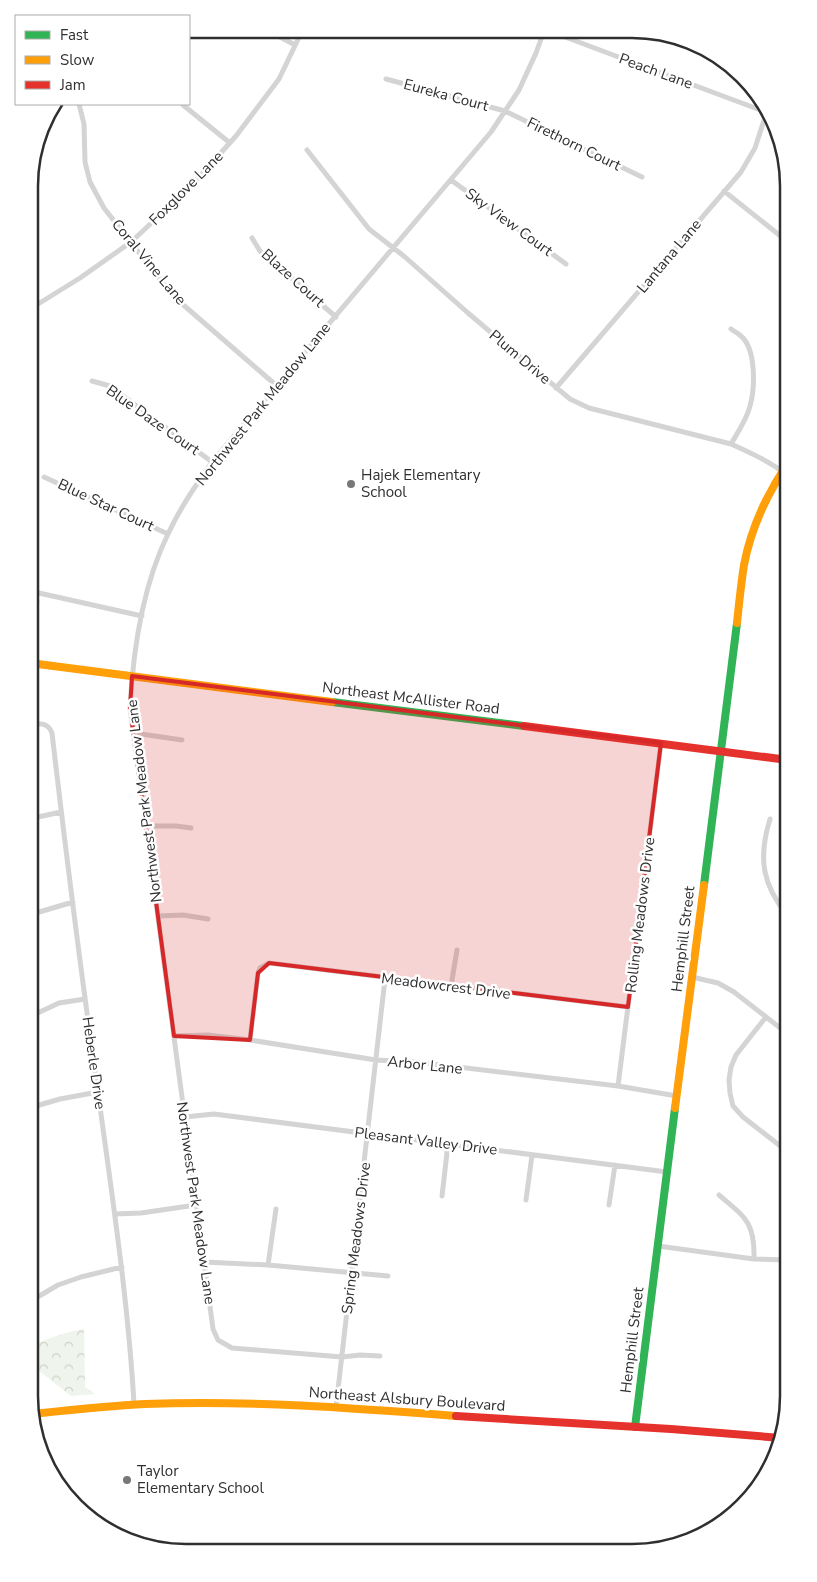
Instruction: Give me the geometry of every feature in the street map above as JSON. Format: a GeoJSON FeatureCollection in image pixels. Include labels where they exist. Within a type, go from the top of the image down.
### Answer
{"type":"FeatureCollection","features":[{"type":"Feature","properties":{"kind":"street"},"geometry":{"type":"LineString","coordinates":[[281,38],[296,46]]}},
{"type":"Feature","properties":{"kind":"street","name":"Foxglove Lane"},"geometry":{"type":"LineString","coordinates":[[38,304],[80,278],[131,242],[191,186],[230,143],[279,80],[300,38]]}},
{"type":"Feature","properties":{"kind":"street","name":"Northwest Park Meadow Lane"},"geometry":{"type":"LineString","coordinates":[[342,1357],[232,1348],[218,1340],[213,1329],[130,708],[132,676],[142,616],[152,575],[168,534],[187,499],[212,462],[491,132],[519,90],[541,38]]}},
{"type":"Feature","properties":{"kind":"street","name":"Peach Lane"},"geometry":{"type":"LineString","coordinates":[[568,38],[757,109]]}},
{"type":"Feature","properties":{"kind":"street","name":"Eureka Court"},"geometry":{"type":"LineString","coordinates":[[386,79],[505,111]]}},
{"type":"Feature","properties":{"kind":"street","name":"Coral Vine Lane"},"geometry":{"type":"LineString","coordinates":[[79,105],[84,124],[86,162],[90,182],[104,208],[173,296],[277,386]]}},
{"type":"Feature","properties":{"kind":"street"},"geometry":{"type":"LineString","coordinates":[[183,105],[230,143]]}},
{"type":"Feature","properties":{"kind":"street","name":"Firethorn Court"},"geometry":{"type":"LineString","coordinates":[[505,111],[642,177]]}},
{"type":"Feature","properties":{"kind":"street","name":"Lantana Lane"},"geometry":{"type":"LineString","coordinates":[[556,388],[741,172],[754,148],[764,120]]}},
{"type":"Feature","properties":{"kind":"street","name":"Plum Drive"},"geometry":{"type":"LineString","coordinates":[[307,150],[369,229],[556,388],[574,401],[589,408],[731,444],[752,453],[780,470]]}},
{"type":"Feature","properties":{"kind":"street","name":"Sky View Court"},"geometry":{"type":"LineString","coordinates":[[451,180],[566,264]]}},
{"type":"Feature","properties":{"kind":"street"},"geometry":{"type":"LineString","coordinates":[[724,192],[780,236]]}},
{"type":"Feature","properties":{"kind":"street","name":"Blaze Court"},"geometry":{"type":"LineString","coordinates":[[252,238],[260,251],[336,317]]}},
{"type":"Feature","properties":{"kind":"street"},"geometry":{"type":"LineString","coordinates":[[730,329],[740,335],[747,344],[753,365],[754,377],[750,407],[731,444]]}},
{"type":"Feature","properties":{"kind":"street","name":"Blue Daze Court"},"geometry":{"type":"LineString","coordinates":[[92,381],[110,386],[212,462]]}},
{"type":"Feature","properties":{"kind":"street","name":"Blue Star Court"},"geometry":{"type":"LineString","coordinates":[[44,477],[168,534]]}},
{"type":"Feature","properties":{"kind":"street","name":"Hemphill Street"},"geometry":{"type":"LineString","coordinates":[[635,1427],[744,566],[753,530],[761,511],[780,481]]}},
{"type":"Feature","properties":{"kind":"street"},"geometry":{"type":"LineString","coordinates":[[38,593],[142,616]]}},
{"type":"Feature","properties":{"kind":"street","name":"Northeast McAllister Road"},"geometry":{"type":"LineString","coordinates":[[38,664],[780,759]]}},
{"type":"Feature","properties":{"kind":"street","name":"Heberle Drive"},"geometry":{"type":"LineString","coordinates":[[38,723],[50,728],[52,733],[122,1267],[134,1404]]}},
{"type":"Feature","properties":{"kind":"street"},"geometry":{"type":"LineString","coordinates":[[134,733],[182,740]]}},
{"type":"Feature","properties":{"kind":"street","name":"Rolling Meadows Drive"},"geometry":{"type":"LineString","coordinates":[[618,1086],[661,743]]}},
{"type":"Feature","properties":{"kind":"street"},"geometry":{"type":"LineString","coordinates":[[38,817],[61,812]]}},
{"type":"Feature","properties":{"kind":"street"},"geometry":{"type":"LineString","coordinates":[[770,819],[764,838],[763,860],[767,879],[779,904]]}},
{"type":"Feature","properties":{"kind":"street"},"geometry":{"type":"LineString","coordinates":[[146,826],[191,828]]}},
{"type":"Feature","properties":{"kind":"street"},"geometry":{"type":"LineString","coordinates":[[38,912],[73,902]]}},
{"type":"Feature","properties":{"kind":"street"},"geometry":{"type":"LineString","coordinates":[[158,916],[183,915],[208,919]]}},
{"type":"Feature","properties":{"kind":"street"},"geometry":{"type":"LineString","coordinates":[[451,986],[457,950]]}},
{"type":"Feature","properties":{"kind":"street","name":"Meadowcrest Drive"},"geometry":{"type":"LineString","coordinates":[[250,1040],[258,973],[260,968],[269,964],[628,1007]]}},
{"type":"Feature","properties":{"kind":"street"},"geometry":{"type":"LineString","coordinates":[[692,977],[718,983],[734,992],[779,1027]]}},
{"type":"Feature","properties":{"kind":"street","name":"Spring Meadows Drive"},"geometry":{"type":"LineString","coordinates":[[336,1407],[385,978]]}},
{"type":"Feature","properties":{"kind":"street"},"geometry":{"type":"LineString","coordinates":[[38,1013],[60,1003],[86,999]]}},
{"type":"Feature","properties":{"kind":"street"},"geometry":{"type":"LineString","coordinates":[[766,1017],[736,1055],[731,1067],[729,1080],[730,1094],[733,1106],[779,1145]]}},
{"type":"Feature","properties":{"kind":"street","name":"Arbor Lane"},"geometry":{"type":"LineString","coordinates":[[174,1036],[208,1035],[250,1040],[376,1060],[416,1062],[618,1086],[677,1096]]}},
{"type":"Feature","properties":{"kind":"street"},"geometry":{"type":"LineString","coordinates":[[38,1105],[98,1092]]}},
{"type":"Feature","properties":{"kind":"street","name":"Pleasant Valley Drive"},"geometry":{"type":"LineString","coordinates":[[185,1118],[214,1114],[667,1172]]}},
{"type":"Feature","properties":{"kind":"street"},"geometry":{"type":"LineString","coordinates":[[442,1196],[448,1144]]}},
{"type":"Feature","properties":{"kind":"street"},"geometry":{"type":"LineString","coordinates":[[526,1200],[532,1155]]}},
{"type":"Feature","properties":{"kind":"street"},"geometry":{"type":"LineString","coordinates":[[609,1205],[614,1166]]}},
{"type":"Feature","properties":{"kind":"street"},"geometry":{"type":"LineString","coordinates":[[718,1195],[745,1218],[751,1228],[755,1241],[754,1259]]}},
{"type":"Feature","properties":{"kind":"street"},"geometry":{"type":"LineString","coordinates":[[115,1214],[141,1213],[196,1205]]}},
{"type":"Feature","properties":{"kind":"street"},"geometry":{"type":"LineString","coordinates":[[268,1265],[276,1209]]}},
{"type":"Feature","properties":{"kind":"street"},"geometry":{"type":"LineString","coordinates":[[658,1246],[754,1259],[779,1260]]}},
{"type":"Feature","properties":{"kind":"street"},"geometry":{"type":"LineString","coordinates":[[204,1262],[268,1265],[388,1276]]}},
{"type":"Feature","properties":{"kind":"street"},"geometry":{"type":"LineString","coordinates":[[38,1297],[58,1286],[81,1277],[122,1267]]}},
{"type":"Feature","properties":{"kind":"street"},"geometry":{"type":"LineString","coordinates":[[342,1357],[360,1355],[380,1356]]}},
{"type":"Feature","properties":{"kind":"street","name":"Northeast Alsbury Boulevard"},"geometry":{"type":"LineString","coordinates":[[39,1413],[134,1404],[210,1403],[336,1407],[695,1430],[774,1437]]}},
{"type":"Feature","properties":{"kind":"highlighted area"},"geometry":{"type":"Polygon","coordinates":[[[132,676],[661,743],[628,1007],[269,963],[258,973],[250,1040],[174,1036],[130,708],[132,676]]]}},
{"type":"Feature","properties":{"kind":"green space"},"geometry":{"type":"Polygon","coordinates":[[[84,1329],[85,1387],[95,1394],[71,1396],[38,1370],[38,1343],[84,1329]]]}},
{"type":"Feature","properties":{"kind":"traffic: fast"},"geometry":{"type":"LineString","coordinates":[[704,885],[737,623]]}},
{"type":"Feature","properties":{"kind":"traffic: fast"},"geometry":{"type":"LineString","coordinates":[[332,702],[524,726]]}},
{"type":"Feature","properties":{"kind":"traffic: fast"},"geometry":{"type":"LineString","coordinates":[[635,1427],[675,1108]]}},
{"type":"Feature","properties":{"kind":"traffic: slow"},"geometry":{"type":"LineString","coordinates":[[737,623],[747,551],[755,525],[780,476]]}},
{"type":"Feature","properties":{"kind":"traffic: slow"},"geometry":{"type":"LineString","coordinates":[[38,664],[332,702]]}},
{"type":"Feature","properties":{"kind":"traffic: slow"},"geometry":{"type":"LineString","coordinates":[[675,1108],[704,885]]}},
{"type":"Feature","properties":{"kind":"traffic: slow"},"geometry":{"type":"LineString","coordinates":[[39,1413],[145,1404],[223,1403],[340,1408],[456,1416]]}},
{"type":"Feature","properties":{"kind":"traffic: jam"},"geometry":{"type":"LineString","coordinates":[[524,726],[780,759]]}},
{"type":"Feature","properties":{"kind":"traffic: jam"},"geometry":{"type":"LineString","coordinates":[[456,1416],[774,1437]]}},
{"type":"Feature","properties":{"kind":"place","name":"Hajek Elementary School"},"geometry":{"type":"Point","coordinates":[351,484]}},
{"type":"Feature","properties":{"kind":"place","name":"Taylor Elementary School"},"geometry":{"type":"Point","coordinates":[127,1480]}}]}
